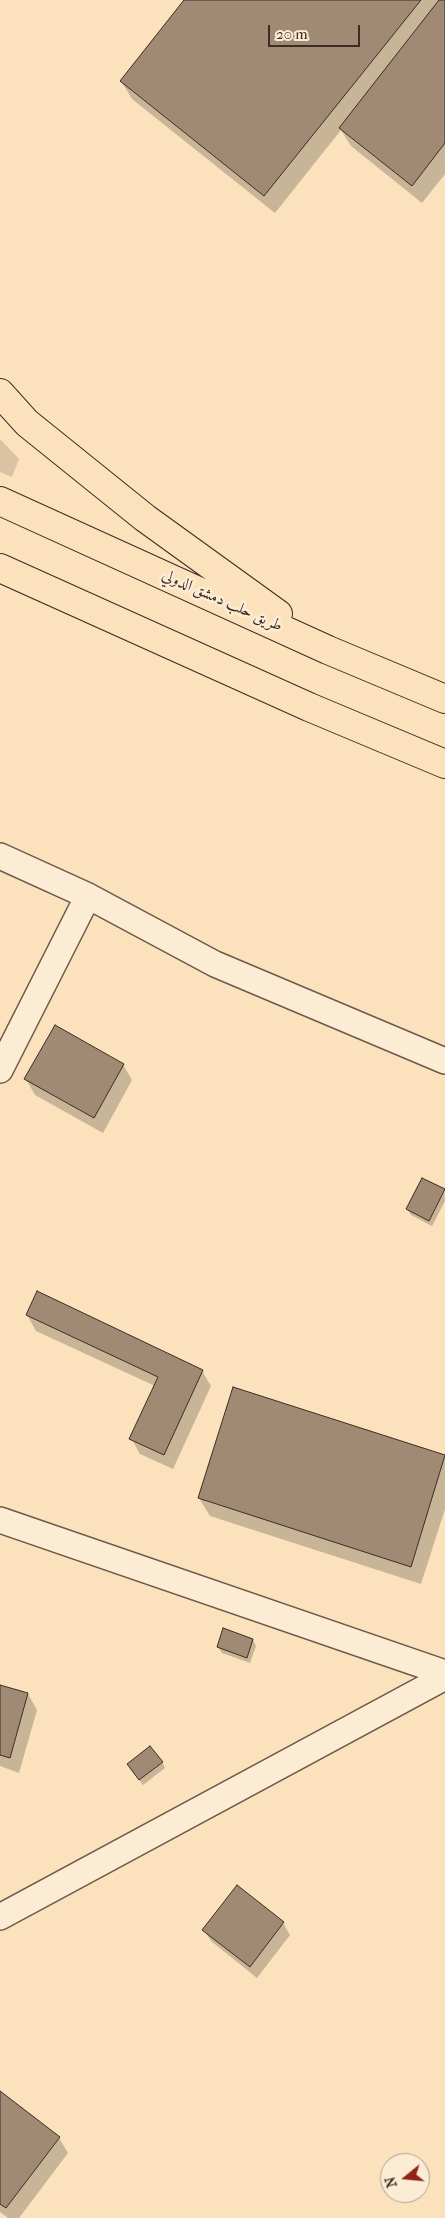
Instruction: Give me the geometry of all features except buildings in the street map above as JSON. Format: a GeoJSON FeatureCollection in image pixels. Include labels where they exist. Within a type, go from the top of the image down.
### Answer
{"type":"FeatureCollection","features":[{"type":"Feature","properties":{"kind":"highway"},"geometry":{"type":"LineString","coordinates":[[0,393],[27,423],[145,518],[328,650]]}},
{"type":"Feature","properties":{"kind":"highway","name":"طريق حلب دمشق الدولي"},"geometry":{"type":"LineString","coordinates":[[0,501],[328,650],[445,699]]}},
{"type":"Feature","properties":{"kind":"highway"},"geometry":{"type":"LineString","coordinates":[[0,568],[309,708],[445,764]]}},
{"type":"Feature","properties":{"kind":"street"},"geometry":{"type":"LineString","coordinates":[[0,856],[88,896],[215,964],[445,1061]]}},
{"type":"Feature","properties":{"kind":"street"},"geometry":{"type":"LineString","coordinates":[[0,1070],[88,896]]}},
{"type":"Feature","properties":{"kind":"street"},"geometry":{"type":"LineString","coordinates":[[0,1520],[445,1673]]}},
{"type":"Feature","properties":{"kind":"street"},"geometry":{"type":"LineString","coordinates":[[0,1917],[445,1677]]}},
{"type":"Feature","properties":{"kind":"shaded area"},"geometry":{"type":"Polygon","coordinates":[[[0,439],[19,459],[12,477],[0,472],[0,439]]]}}]}
